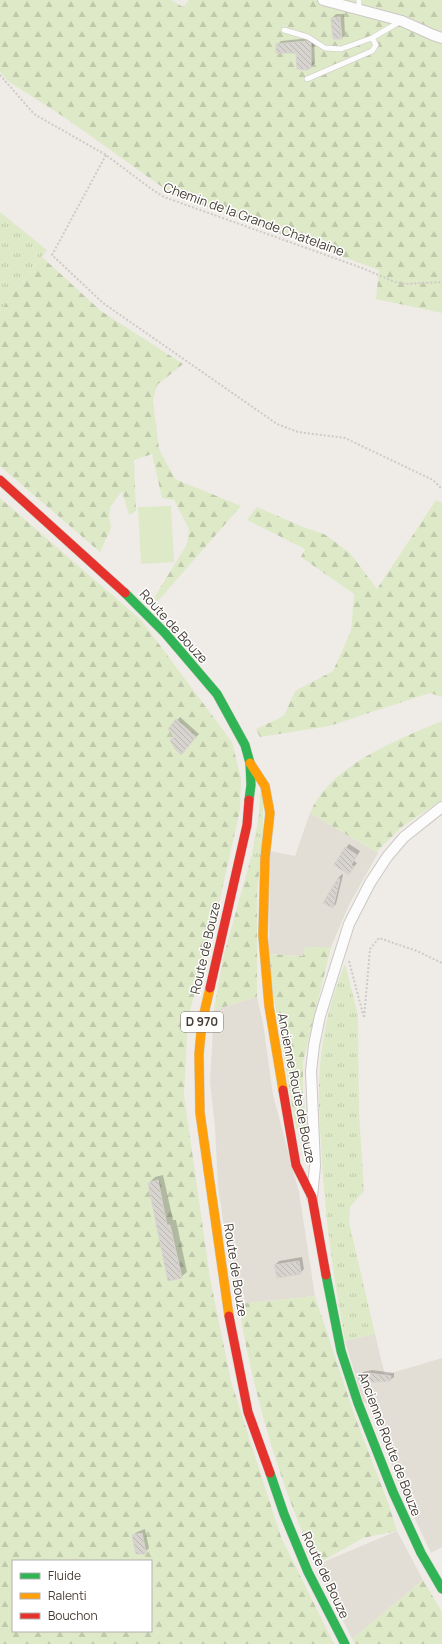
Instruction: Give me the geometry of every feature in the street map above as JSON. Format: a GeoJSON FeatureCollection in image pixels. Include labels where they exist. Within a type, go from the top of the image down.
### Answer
{"type":"FeatureCollection","features":[{"type":"Feature","properties":{"kind":"main road","name":"Route de Bouze"},"geometry":{"type":"LineString","coordinates":[[0,480],[134,601],[165,633],[217,694],[238,731],[250,763],[251,785],[247,825],[202,1022],[199,1054],[200,1113],[226,1300],[248,1412],[274,1486],[308,1572],[345,1644]]}},
{"type":"Feature","properties":{"kind":"main road","name":"Ancienne Route de Bouze"},"geometry":{"type":"LineString","coordinates":[[250,763],[265,786],[270,813],[265,858],[263,936],[269,1006],[296,1165],[312,1197],[330,1300],[341,1351],[358,1403],[393,1492],[421,1553],[442,1589]]}},
{"type":"Feature","properties":{"kind":"street"},"geometry":{"type":"LineString","coordinates":[[322,0],[359,5],[442,38]]}},
{"type":"Feature","properties":{"kind":"street"},"geometry":{"type":"LineString","coordinates":[[312,1197],[315,1166],[311,1071],[314,1045],[320,1016],[349,924],[370,883],[387,856],[404,837],[442,807]]}},
{"type":"Feature","properties":{"kind":"lane"},"geometry":{"type":"LineString","coordinates":[[284,30],[308,37],[325,48],[340,49],[372,38],[402,21]]}},
{"type":"Feature","properties":{"kind":"lane"},"geometry":{"type":"LineString","coordinates":[[306,79],[372,51],[376,45],[372,38]]}},
{"type":"Feature","properties":{"kind":"path","name":"Chemin de la Grande Chatelaine"},"geometry":{"type":"LineString","coordinates":[[0,75],[34,114],[106,155],[150,188],[164,196],[182,204],[362,268],[395,282],[406,284],[442,282]]}},
{"type":"Feature","properties":{"kind":"path"},"geometry":{"type":"LineString","coordinates":[[106,155],[52,255],[103,303],[277,424],[298,432],[345,438],[433,480],[442,489]]}},
{"type":"Feature","properties":{"kind":"path"},"geometry":{"type":"LineString","coordinates":[[349,960],[364,1018],[370,949],[379,938],[417,951],[442,963]]}},
{"type":"Feature","properties":{"kind":"shaded area"},"geometry":{"type":"Polygon","coordinates":[[[310,813],[378,853],[349,905],[331,947],[305,947],[303,956],[269,954],[270,851],[295,856],[310,813]]]}},
{"type":"Feature","properties":{"kind":"shaded area"},"geometry":{"type":"Polygon","coordinates":[[[257,997],[263,1023],[273,1095],[299,1192],[315,1296],[238,1304],[231,1272],[218,1187],[215,1128],[210,1082],[214,1010],[257,997]]]}},
{"type":"Feature","properties":{"kind":"shaded area"},"geometry":{"type":"Polygon","coordinates":[[[375,1334],[385,1375],[442,1358],[442,1547],[431,1553],[401,1490],[371,1405],[363,1402],[345,1341],[375,1334]]]}},
{"type":"Feature","properties":{"kind":"shaded area"},"geometry":{"type":"Polygon","coordinates":[[[397,1531],[423,1580],[352,1639],[316,1565],[397,1531]]]}},
{"type":"Feature","properties":{"kind":"green space"},"geometry":{"type":"Polygon","coordinates":[[[0,0],[171,0],[183,7],[189,0],[442,0],[442,313],[376,299],[379,270],[172,194],[64,117],[8,81],[0,72],[0,0]]]}},
{"type":"Feature","properties":{"kind":"green space"},"geometry":{"type":"Polygon","coordinates":[[[0,212],[47,250],[0,311],[0,212]]]}},
{"type":"Feature","properties":{"kind":"green space"},"geometry":{"type":"Polygon","coordinates":[[[42,257],[101,311],[183,364],[157,385],[153,401],[159,449],[175,479],[241,506],[158,601],[154,598],[187,544],[189,529],[174,500],[162,498],[152,454],[134,460],[136,511],[129,515],[122,491],[111,506],[109,516],[111,528],[100,552],[0,466],[0,311],[42,257]]]}},
{"type":"Feature","properties":{"kind":"green space"},"geometry":{"type":"Polygon","coordinates":[[[0,498],[141,620],[232,742],[241,778],[240,810],[217,912],[188,1018],[184,1095],[210,1278],[231,1381],[281,1537],[334,1644],[0,1644],[0,498]]]}},
{"type":"Feature","properties":{"kind":"green space"},"geometry":{"type":"Polygon","coordinates":[[[436,500],[442,503],[442,697],[430,693],[329,726],[260,737],[256,729],[284,716],[295,691],[333,671],[351,631],[354,594],[301,557],[305,549],[247,520],[257,507],[303,527],[324,534],[350,553],[377,589],[436,500]]]}},
{"type":"Feature","properties":{"kind":"green space"},"geometry":{"type":"Polygon","coordinates":[[[171,506],[174,562],[141,564],[138,507],[171,506]]]}},
{"type":"Feature","properties":{"kind":"green space"},"geometry":{"type":"Polygon","coordinates":[[[442,721],[442,800],[403,826],[378,850],[378,853],[310,813],[320,796],[333,781],[349,768],[386,746],[442,721]]]}},
{"type":"Feature","properties":{"kind":"green space"},"geometry":{"type":"Polygon","coordinates":[[[260,794],[263,794],[263,836],[259,873],[252,854],[259,814],[260,794]]]}},
{"type":"Feature","properties":{"kind":"green space"},"geometry":{"type":"Polygon","coordinates":[[[252,854],[259,873],[257,894],[257,997],[214,1010],[223,958],[252,854]]]}},
{"type":"Feature","properties":{"kind":"green space"},"geometry":{"type":"Polygon","coordinates":[[[305,947],[331,947],[303,1062],[303,1092],[307,1130],[296,1129],[272,987],[269,954],[303,956],[305,947]]]}},
{"type":"Feature","properties":{"kind":"green space"},"geometry":{"type":"Polygon","coordinates":[[[345,964],[358,1015],[359,1112],[364,1191],[350,1207],[349,1222],[375,1334],[345,1341],[333,1268],[327,1219],[322,1170],[319,1100],[323,1038],[334,993],[345,964]]]}},
{"type":"Feature","properties":{"kind":"green space"},"geometry":{"type":"Polygon","coordinates":[[[315,1296],[354,1414],[389,1505],[397,1531],[363,1538],[316,1565],[288,1494],[272,1446],[258,1398],[238,1304],[315,1296]]]}},
{"type":"Feature","properties":{"kind":"green space"},"geometry":{"type":"Polygon","coordinates":[[[423,1580],[442,1612],[442,1644],[355,1644],[352,1639],[423,1580]]]}},
{"type":"Feature","properties":{"kind":"building"},"geometry":{"type":"Polygon","coordinates":[[[340,17],[342,39],[333,39],[331,18],[340,17]]]}},
{"type":"Feature","properties":{"kind":"building"},"geometry":{"type":"Polygon","coordinates":[[[307,41],[311,43],[311,68],[307,70],[297,69],[296,53],[276,53],[276,44],[307,41]]]}},
{"type":"Feature","properties":{"kind":"building"},"geometry":{"type":"Polygon","coordinates":[[[176,719],[196,737],[181,755],[175,749],[170,740],[175,736],[168,729],[176,719]]]}},
{"type":"Feature","properties":{"kind":"building"},"geometry":{"type":"Polygon","coordinates":[[[345,847],[357,855],[351,865],[354,867],[349,875],[334,865],[345,847]]]}},
{"type":"Feature","properties":{"kind":"building"},"geometry":{"type":"Polygon","coordinates":[[[338,878],[340,879],[333,908],[323,903],[338,878]]]}},
{"type":"Feature","properties":{"kind":"building"},"geometry":{"type":"Polygon","coordinates":[[[158,1180],[167,1225],[170,1225],[182,1278],[168,1281],[148,1183],[158,1180]]]}},
{"type":"Feature","properties":{"kind":"building"},"geometry":{"type":"Polygon","coordinates":[[[299,1261],[301,1274],[277,1278],[274,1265],[299,1261]]]}},
{"type":"Feature","properties":{"kind":"building"},"geometry":{"type":"Polygon","coordinates":[[[368,1373],[391,1376],[390,1381],[360,1383],[358,1376],[368,1373]]]}},
{"type":"Feature","properties":{"kind":"building"},"geometry":{"type":"Polygon","coordinates":[[[142,1533],[146,1552],[145,1554],[136,1554],[132,1535],[142,1533]]]}},
{"type":"Feature","properties":{"kind":"traffic: fast"},"geometry":{"type":"LineString","coordinates":[[125,593],[165,633],[217,694],[245,745],[250,763],[251,785],[249,800]]}},
{"type":"Feature","properties":{"kind":"traffic: fast"},"geometry":{"type":"LineString","coordinates":[[326,1275],[341,1351],[358,1403],[393,1492],[421,1553],[442,1589]]}},
{"type":"Feature","properties":{"kind":"traffic: fast"},"geometry":{"type":"LineString","coordinates":[[270,1473],[284,1514],[308,1572],[345,1644]]}},
{"type":"Feature","properties":{"kind":"traffic: slow"},"geometry":{"type":"LineString","coordinates":[[250,763],[265,786],[270,813],[265,858],[263,936],[269,1006],[283,1090]]}},
{"type":"Feature","properties":{"kind":"traffic: slow"},"geometry":{"type":"LineString","coordinates":[[210,988],[202,1022],[199,1054],[200,1113],[229,1316]]}},
{"type":"Feature","properties":{"kind":"traffic: jam"},"geometry":{"type":"LineString","coordinates":[[0,480],[125,593]]}},
{"type":"Feature","properties":{"kind":"traffic: jam"},"geometry":{"type":"LineString","coordinates":[[210,988],[247,825],[249,800]]}},
{"type":"Feature","properties":{"kind":"traffic: jam"},"geometry":{"type":"LineString","coordinates":[[283,1090],[296,1165],[312,1197],[326,1275]]}},
{"type":"Feature","properties":{"kind":"traffic: jam"},"geometry":{"type":"LineString","coordinates":[[229,1316],[248,1412],[270,1473]]}}]}
